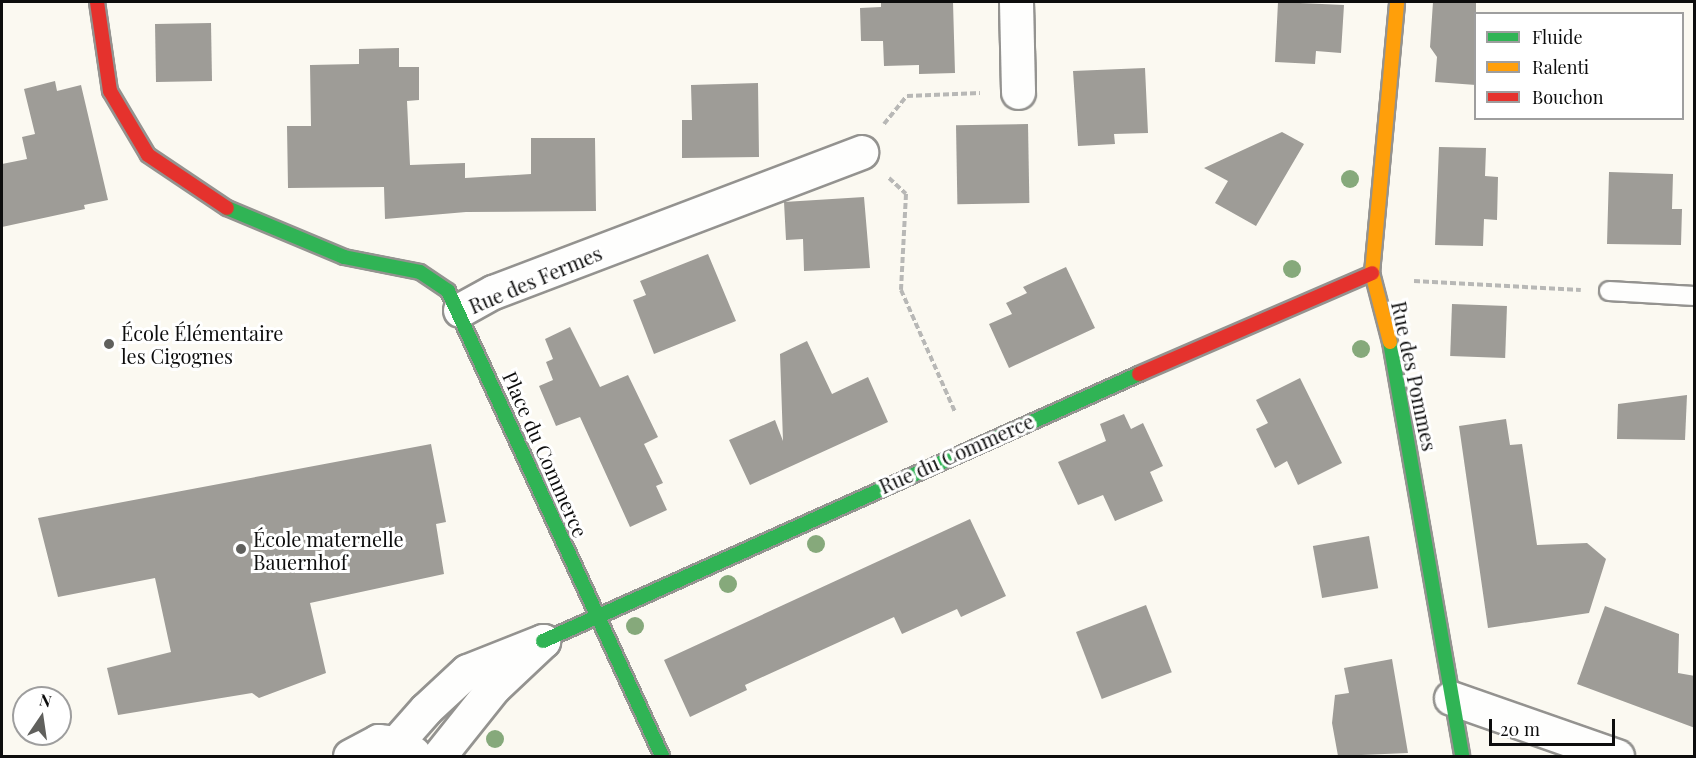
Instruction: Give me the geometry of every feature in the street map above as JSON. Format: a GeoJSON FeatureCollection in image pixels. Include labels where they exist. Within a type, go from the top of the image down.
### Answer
{"type":"FeatureCollection","features":[{"type":"Feature","properties":{"kind":"street","name":"Rue des Fermes"},"geometry":{"type":"LineString","coordinates":[[97,2],[110,91],[148,155],[224,207],[344,257],[420,272],[448,291],[460,310],[494,292],[861,152]]}},
{"type":"Feature","properties":{"kind":"street"},"geometry":{"type":"LineString","coordinates":[[1016,2],[1018,92]]}},
{"type":"Feature","properties":{"kind":"street","name":"Rue des Pommes"},"geometry":{"type":"LineString","coordinates":[[1397,2],[1372,273],[1399,379],[1462,756]]}},
{"type":"Feature","properties":{"kind":"street","name":"Rue du Commerce"},"geometry":{"type":"LineString","coordinates":[[350,756],[378,741],[407,750],[426,709],[467,671],[543,641],[596,614],[971,446],[1372,273]]}},
{"type":"Feature","properties":{"kind":"street","name":"Place du Commerce"},"geometry":{"type":"LineString","coordinates":[[460,310],[662,756]]}},
{"type":"Feature","properties":{"kind":"street","name":"Rue du Commerce"},"geometry":{"type":"LineString","coordinates":[[439,756],[494,687],[543,641]]}},
{"type":"Feature","properties":{"kind":"street"},"geometry":{"type":"LineString","coordinates":[[1451,698],[1617,756]]}},
{"type":"Feature","properties":{"kind":"lane"},"geometry":{"type":"LineString","coordinates":[[1609,291],[1695,296]]}},
{"type":"Feature","properties":{"kind":"path"},"geometry":{"type":"LineString","coordinates":[[971,446],[901,290],[906,194],[861,152],[907,96],[1018,92]]}},
{"type":"Feature","properties":{"kind":"path"},"geometry":{"type":"LineString","coordinates":[[1372,273],[1414,281],[1580,290]]}},
{"type":"Feature","properties":{"kind":"building"},"geometry":{"type":"Polygon","coordinates":[[[881,2],[953,2],[955,73],[919,74],[919,65],[884,66],[883,41],[861,41],[860,8],[881,7],[881,2]]]}},
{"type":"Feature","properties":{"kind":"building"},"geometry":{"type":"Polygon","coordinates":[[[1278,2],[1344,5],[1341,53],[1316,51],[1315,64],[1275,62],[1278,2]]]}},
{"type":"Feature","properties":{"kind":"building"},"geometry":{"type":"Polygon","coordinates":[[[1433,2],[1476,2],[1474,85],[1435,82],[1437,57],[1430,47],[1433,2]]]}},
{"type":"Feature","properties":{"kind":"building"},"geometry":{"type":"Polygon","coordinates":[[[211,23],[212,81],[156,82],[155,24],[211,23]]]}},
{"type":"Feature","properties":{"kind":"building"},"geometry":{"type":"Polygon","coordinates":[[[399,48],[399,67],[419,67],[419,100],[407,101],[410,165],[465,163],[465,178],[531,174],[531,138],[595,138],[596,211],[466,212],[385,219],[384,187],[288,188],[287,126],[311,126],[310,65],[359,64],[359,49],[399,48]]]}},
{"type":"Feature","properties":{"kind":"building"},"geometry":{"type":"Polygon","coordinates":[[[1145,68],[1148,133],[1114,134],[1115,144],[1078,146],[1073,71],[1145,68]]]}},
{"type":"Feature","properties":{"kind":"building"},"geometry":{"type":"Polygon","coordinates":[[[55,81],[57,91],[81,85],[108,200],[84,205],[85,209],[2,227],[2,164],[27,159],[22,137],[35,134],[24,89],[55,81]]]}},
{"type":"Feature","properties":{"kind":"building"},"geometry":{"type":"Polygon","coordinates":[[[758,83],[759,157],[682,158],[682,120],[692,120],[691,85],[758,83]]]}},
{"type":"Feature","properties":{"kind":"building"},"geometry":{"type":"Polygon","coordinates":[[[1028,124],[1029,203],[957,204],[956,125],[1028,124]]]}},
{"type":"Feature","properties":{"kind":"building"},"geometry":{"type":"Polygon","coordinates":[[[1282,132],[1304,144],[1256,226],[1215,203],[1228,181],[1204,168],[1282,132]]]}},
{"type":"Feature","properties":{"kind":"building"},"geometry":{"type":"Polygon","coordinates":[[[1439,147],[1486,148],[1485,176],[1498,177],[1497,220],[1484,219],[1483,246],[1435,245],[1439,147]]]}},
{"type":"Feature","properties":{"kind":"building"},"geometry":{"type":"Polygon","coordinates":[[[1609,172],[1673,174],[1672,209],[1682,209],[1681,245],[1607,244],[1609,172]]]}},
{"type":"Feature","properties":{"kind":"building"},"geometry":{"type":"Polygon","coordinates":[[[864,197],[870,268],[804,271],[803,239],[786,240],[784,202],[864,197]]]}},
{"type":"Feature","properties":{"kind":"building"},"geometry":{"type":"Polygon","coordinates":[[[708,254],[736,321],[654,354],[633,300],[646,295],[640,281],[708,254]]]}},
{"type":"Feature","properties":{"kind":"building"},"geometry":{"type":"Polygon","coordinates":[[[1066,267],[1095,328],[1009,368],[989,324],[1012,314],[1006,303],[1027,293],[1023,287],[1066,267]]]}},
{"type":"Feature","properties":{"kind":"building"},"geometry":{"type":"Polygon","coordinates":[[[1452,304],[1507,306],[1505,358],[1450,356],[1452,304]]]}},
{"type":"Feature","properties":{"kind":"building"},"geometry":{"type":"Polygon","coordinates":[[[570,327],[600,387],[628,375],[658,437],[644,444],[663,483],[656,486],[667,510],[630,527],[580,417],[556,426],[539,386],[553,380],[546,362],[553,359],[545,339],[570,327]]]}},
{"type":"Feature","properties":{"kind":"building"},"geometry":{"type":"Polygon","coordinates":[[[807,341],[832,394],[868,377],[888,422],[750,485],[729,440],[775,420],[783,441],[780,354],[807,341]]]}},
{"type":"Feature","properties":{"kind":"building"},"geometry":{"type":"Polygon","coordinates":[[[1300,378],[1342,463],[1298,485],[1287,461],[1275,468],[1256,429],[1268,423],[1256,400],[1300,378]]]}},
{"type":"Feature","properties":{"kind":"building"},"geometry":{"type":"Polygon","coordinates":[[[1687,395],[1685,440],[1617,439],[1618,404],[1687,395]]]}},
{"type":"Feature","properties":{"kind":"building"},"geometry":{"type":"Polygon","coordinates":[[[1124,414],[1131,429],[1143,423],[1163,466],[1150,472],[1163,501],[1115,521],[1103,495],[1078,505],[1058,462],[1106,441],[1100,424],[1124,414]]]}},
{"type":"Feature","properties":{"kind":"building"},"geometry":{"type":"Polygon","coordinates":[[[1506,419],[1510,445],[1522,444],[1537,545],[1587,543],[1606,559],[1589,613],[1488,628],[1459,426],[1506,419]]]}},
{"type":"Feature","properties":{"kind":"building"},"geometry":{"type":"Polygon","coordinates":[[[431,444],[446,522],[436,524],[444,574],[310,603],[326,673],[259,698],[252,693],[118,715],[107,668],[171,652],[155,578],[58,597],[38,518],[431,444]]]}},
{"type":"Feature","properties":{"kind":"building"},"geometry":{"type":"Polygon","coordinates":[[[970,519],[1006,596],[961,617],[957,609],[902,634],[894,617],[745,685],[747,690],[690,717],[664,660],[970,519]]]}},
{"type":"Feature","properties":{"kind":"building"},"geometry":{"type":"Polygon","coordinates":[[[1369,536],[1378,588],[1322,598],[1313,546],[1369,536]]]}},
{"type":"Feature","properties":{"kind":"building"},"geometry":{"type":"Polygon","coordinates":[[[1146,605],[1172,672],[1102,699],[1076,632],[1146,605]]]}},
{"type":"Feature","properties":{"kind":"building"},"geometry":{"type":"Polygon","coordinates":[[[1605,606],[1679,634],[1678,673],[1695,676],[1695,728],[1577,684],[1605,606]]]}},
{"type":"Feature","properties":{"kind":"building"},"geometry":{"type":"Polygon","coordinates":[[[1392,659],[1408,753],[1338,756],[1332,723],[1335,695],[1349,693],[1344,668],[1392,659]]]}},
{"type":"Feature","properties":{"kind":"traffic: fast"},"geometry":{"type":"LineString","coordinates":[[227,208],[344,257],[420,272],[448,291],[662,756]]}},
{"type":"Feature","properties":{"kind":"traffic: fast"},"geometry":{"type":"LineString","coordinates":[[1390,342],[1462,756]]}},
{"type":"Feature","properties":{"kind":"traffic: fast"},"geometry":{"type":"LineString","coordinates":[[543,641],[1139,374]]}},
{"type":"Feature","properties":{"kind":"traffic: slow"},"geometry":{"type":"LineString","coordinates":[[1390,342],[1372,273],[1397,2]]}},
{"type":"Feature","properties":{"kind":"traffic: jam"},"geometry":{"type":"LineString","coordinates":[[97,2],[110,91],[148,155],[227,208]]}},
{"type":"Feature","properties":{"kind":"traffic: jam"},"geometry":{"type":"LineString","coordinates":[[1139,374],[1372,273]]}},
{"type":"Feature","properties":{"kind":"place","name":"École Élémentaire les Cigognes"},"geometry":{"type":"Point","coordinates":[109,344]}},
{"type":"Feature","properties":{"kind":"place","name":"École maternelle Bauernhof"},"geometry":{"type":"Point","coordinates":[241,549]}}]}
